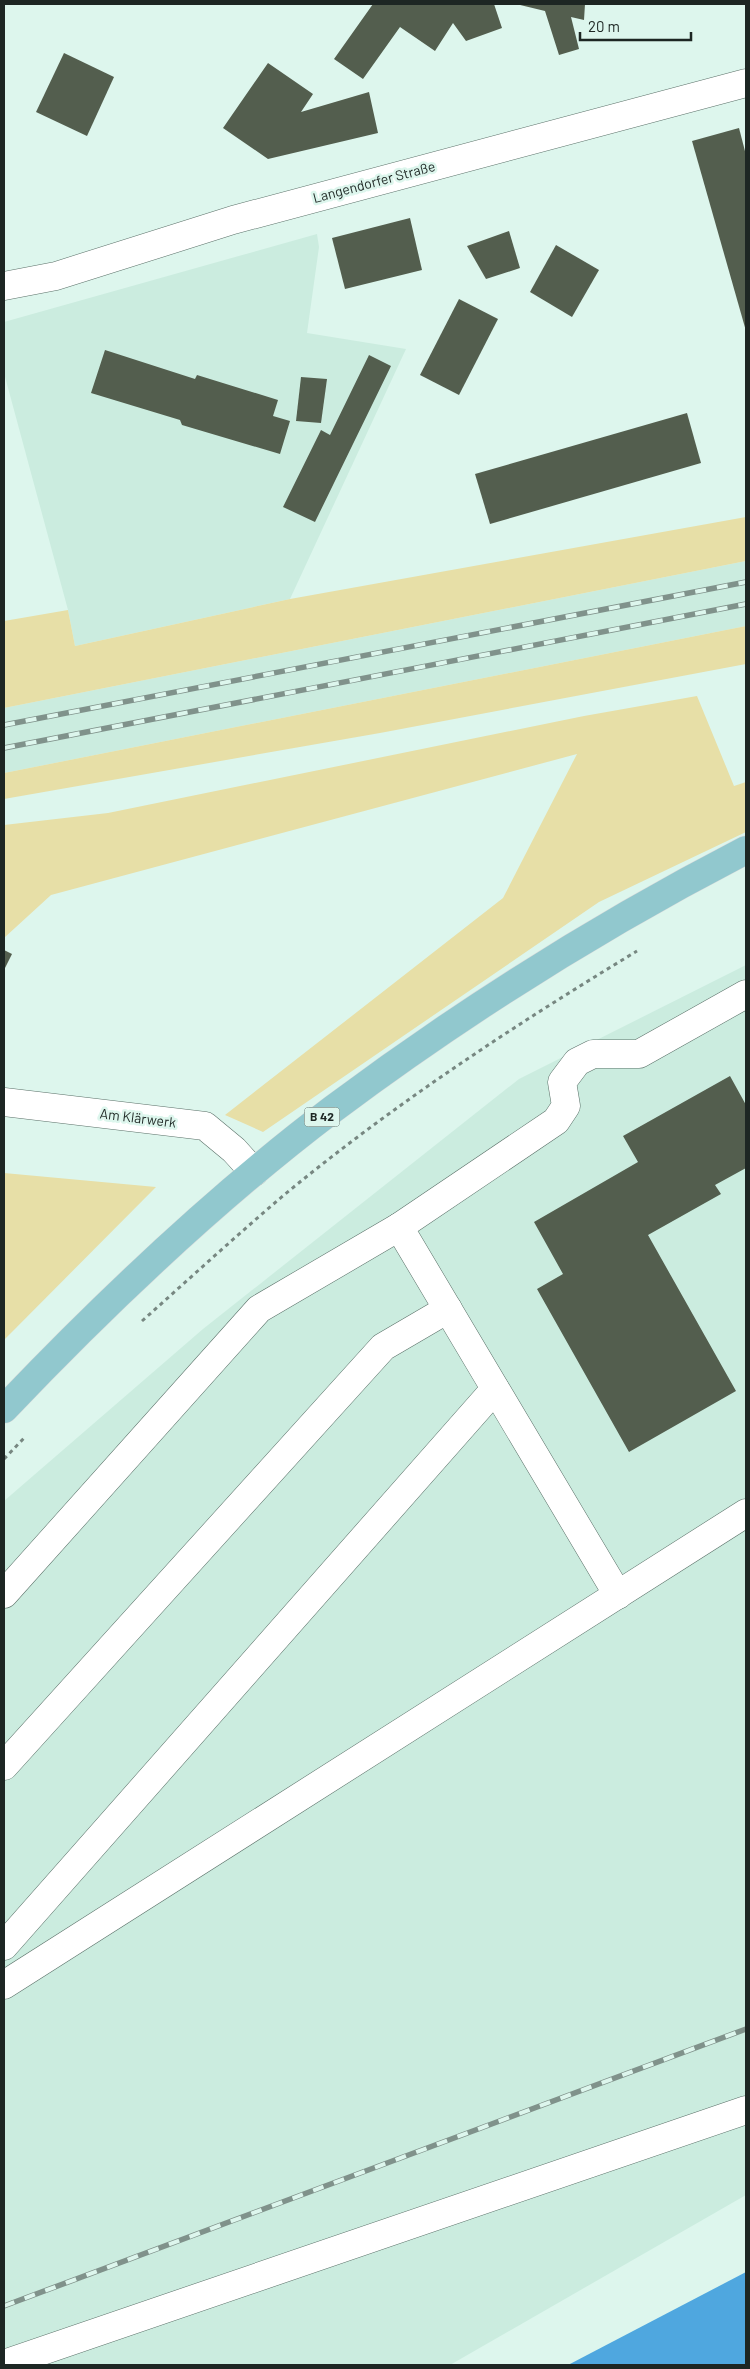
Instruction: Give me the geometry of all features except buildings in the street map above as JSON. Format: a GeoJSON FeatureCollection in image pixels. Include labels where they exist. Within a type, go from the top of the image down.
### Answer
{"type":"FeatureCollection","features":[{"type":"Feature","properties":{"kind":"main road","name":"B 42"},"geometry":{"type":"LineString","coordinates":[[4,1409],[107,1304],[180,1236],[254,1172],[332,1110],[494,995],[596,932],[746,850]]}},
{"type":"Feature","properties":{"kind":"street","name":"Langendorfer Straße"},"geometry":{"type":"LineString","coordinates":[[4,286],[56,276],[233,220],[746,83]]}},
{"type":"Feature","properties":{"kind":"street"},"geometry":{"type":"LineString","coordinates":[[4,1594],[259,1309],[399,1227],[556,1121],[566,1106],[562,1082],[576,1062],[593,1054],[639,1054],[746,994]]}},
{"type":"Feature","properties":{"kind":"street","name":"Am Klärwerk"},"geometry":{"type":"LineString","coordinates":[[4,1102],[205,1126],[234,1150],[254,1172]]}},
{"type":"Feature","properties":{"kind":"street"},"geometry":{"type":"LineString","coordinates":[[399,1227],[618,1594]]}},
{"type":"Feature","properties":{"kind":"street"},"geometry":{"type":"LineString","coordinates":[[4,1766],[383,1347],[448,1309]]}},
{"type":"Feature","properties":{"kind":"street"},"geometry":{"type":"LineString","coordinates":[[4,1946],[495,1389]]}},
{"type":"Feature","properties":{"kind":"street"},"geometry":{"type":"LineString","coordinates":[[4,1985],[746,1513]]}},
{"type":"Feature","properties":{"kind":"street"},"geometry":{"type":"LineString","coordinates":[[4,2364],[746,2110]]}},
{"type":"Feature","properties":{"kind":"path"},"geometry":{"type":"LineString","coordinates":[[137,1325],[284,1195],[349,1145],[485,1047],[646,946]]}},
{"type":"Feature","properties":{"kind":"path"},"geometry":{"type":"LineString","coordinates":[[4,1459],[31,1430]]}},
{"type":"Feature","properties":{"kind":"shaded area"},"geometry":{"type":"Polygon","coordinates":[[[317,234],[319,247],[307,333],[406,349],[290,599],[75,646],[68,610],[4,373],[4,322],[317,234]]]}},
{"type":"Feature","properties":{"kind":"shaded area"},"geometry":{"type":"Polygon","coordinates":[[[746,517],[746,561],[4,708],[4,621],[68,610],[75,646],[290,599],[746,517]]]}},
{"type":"Feature","properties":{"kind":"shaded area"},"geometry":{"type":"Polygon","coordinates":[[[746,561],[746,626],[4,773],[4,708],[746,561]]]}},
{"type":"Feature","properties":{"kind":"shaded area"},"geometry":{"type":"Polygon","coordinates":[[[746,626],[746,664],[380,733],[4,799],[4,773],[746,626]]]}},
{"type":"Feature","properties":{"kind":"shaded area"},"geometry":{"type":"Polygon","coordinates":[[[697,696],[734,786],[746,782],[746,832],[599,902],[263,1132],[225,1115],[503,898],[577,754],[51,895],[4,938],[4,825],[108,813],[584,716],[697,696]]]}},
{"type":"Feature","properties":{"kind":"shaded area"},"geometry":{"type":"Polygon","coordinates":[[[746,965],[746,2195],[450,2365],[4,2365],[4,1501],[203,1329],[519,1079],[746,965]]]}},
{"type":"Feature","properties":{"kind":"shaded area"},"geometry":{"type":"Polygon","coordinates":[[[4,1173],[156,1187],[4,1340],[4,1173]]]}},
{"type":"Feature","properties":{"kind":"water"},"geometry":{"type":"Polygon","coordinates":[[[746,2272],[746,2365],[568,2365],[746,2272]]]}},
{"type":"Feature","properties":{"kind":"railway"},"geometry":{"type":"LineString","coordinates":[[4,725],[746,582]]}},
{"type":"Feature","properties":{"kind":"railway"},"geometry":{"type":"LineString","coordinates":[[4,748],[746,604]]}},
{"type":"Feature","properties":{"kind":"railway"},"geometry":{"type":"LineString","coordinates":[[4,2306],[746,2029]]}}]}
